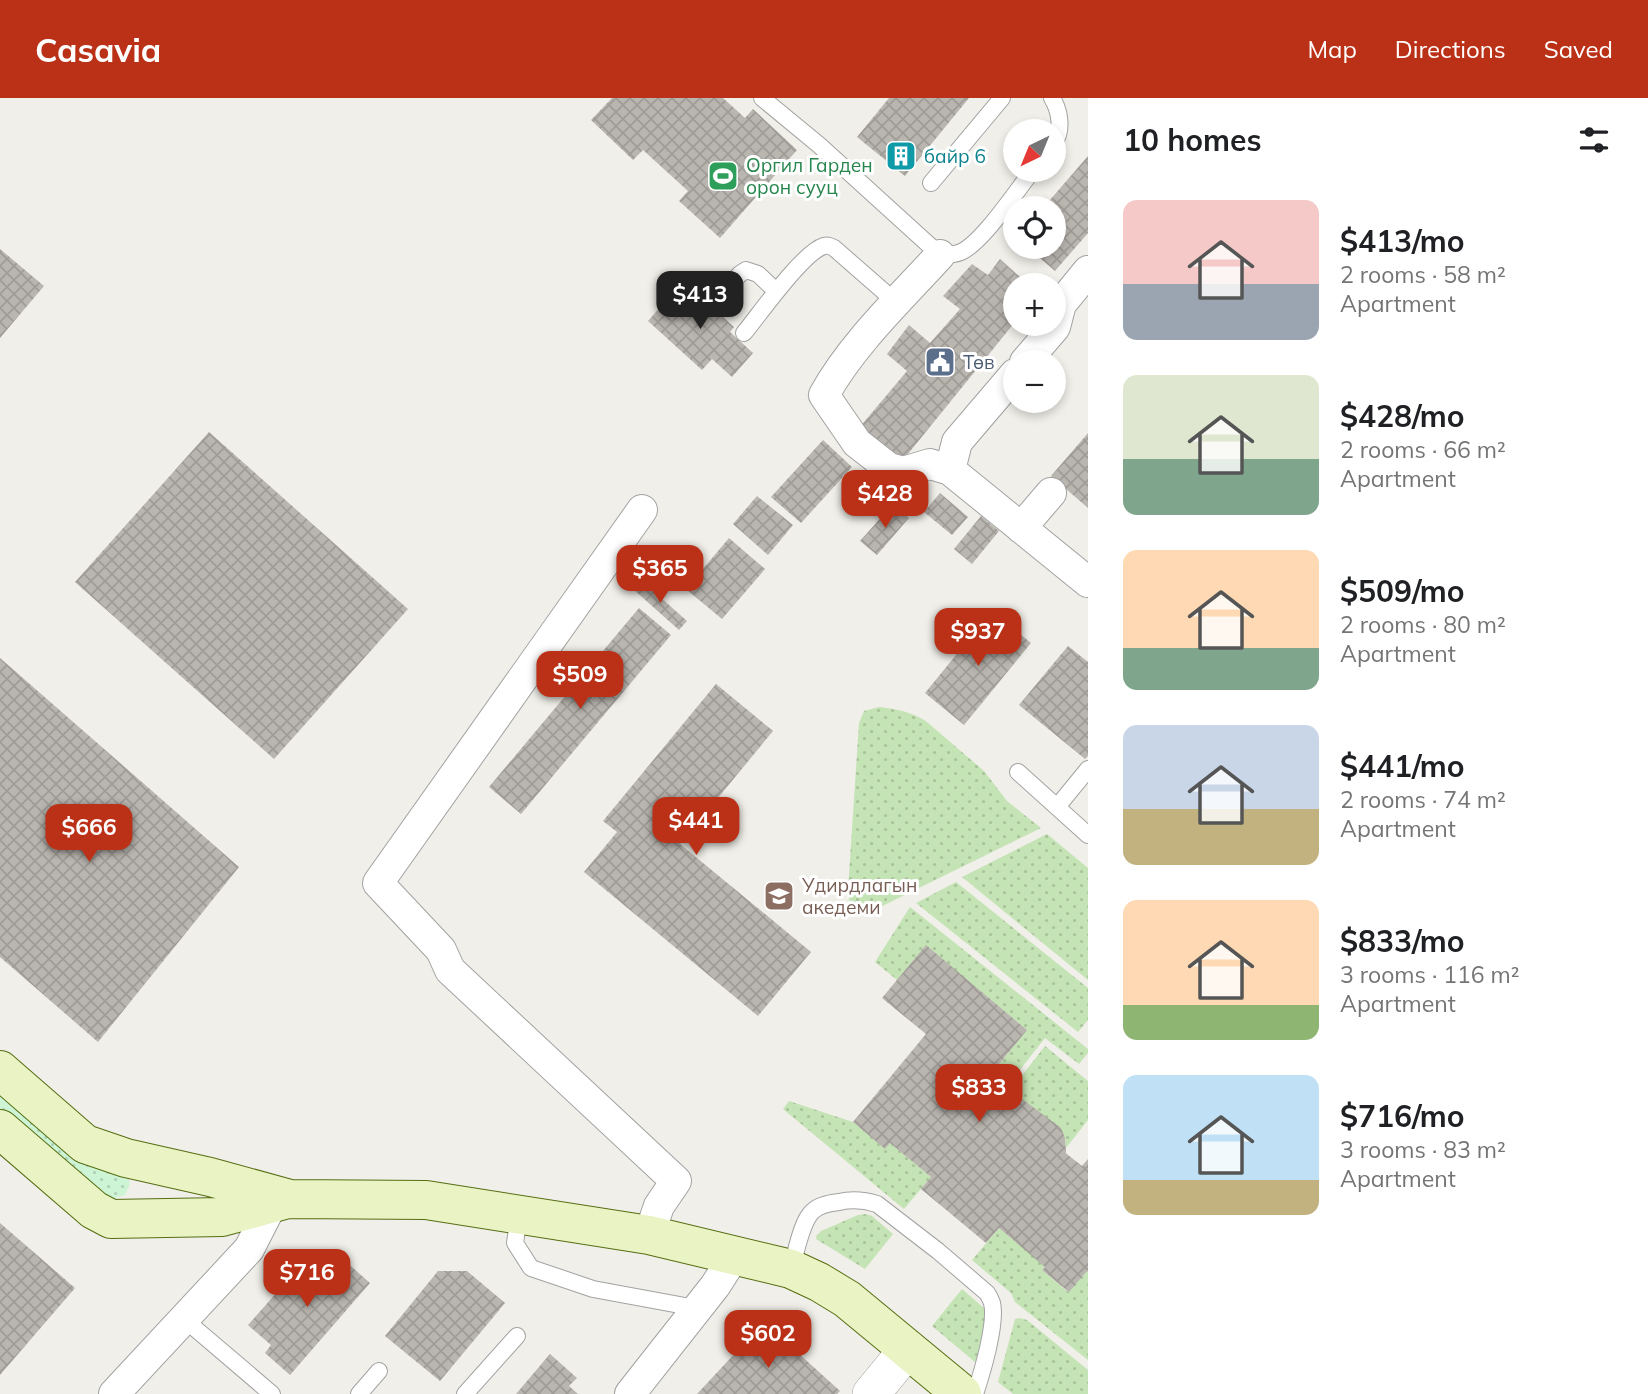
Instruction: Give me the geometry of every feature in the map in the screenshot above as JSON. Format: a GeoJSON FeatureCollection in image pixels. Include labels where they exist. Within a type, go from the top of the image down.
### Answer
{"type":"FeatureCollection","features":[{"type":"Feature","properties":{"kind":"main road"},"geometry":{"type":"LineString","coordinates":[[0,1070],[85,1144],[126,1158],[210,1177],[281,1201]]}},
{"type":"Feature","properties":{"kind":"main road"},"geometry":{"type":"LineString","coordinates":[[0,1129],[94,1210],[111,1219],[222,1217],[281,1201],[426,1200],[649,1235],[791,1269],[847,1299],[962,1394]]}},
{"type":"Feature","properties":{"kind":"main road"},"geometry":{"type":"LineString","coordinates":[[126,1158],[150,1177],[152,1195],[144,1208],[132,1219]]}},
{"type":"Feature","properties":{"kind":"street"},"geometry":{"type":"LineString","coordinates":[[940,255],[854,351],[824,395],[857,443],[889,468],[903,472],[930,464],[950,470],[1088,582]]}},
{"type":"Feature","properties":{"kind":"street"},"geometry":{"type":"LineString","coordinates":[[1035,350],[1055,327],[1061,304],[1088,271]]}},
{"type":"Feature","properties":{"kind":"street"},"geometry":{"type":"LineString","coordinates":[[950,470],[957,442],[1003,388]]}},
{"type":"Feature","properties":{"kind":"street"},"geometry":{"type":"LineString","coordinates":[[1021,527],[1051,493]]}},
{"type":"Feature","properties":{"kind":"street"},"geometry":{"type":"LineString","coordinates":[[642,510],[377,883],[441,950],[450,970],[676,1181],[659,1206],[649,1235]]}},
{"type":"Feature","properties":{"kind":"street"},"geometry":{"type":"LineString","coordinates":[[114,1394],[249,1249],[281,1201]]}},
{"type":"Feature","properties":{"kind":"street"},"geometry":{"type":"LineString","coordinates":[[630,1394],[715,1286],[735,1255]]}},
{"type":"Feature","properties":{"kind":"street"},"geometry":{"type":"LineString","coordinates":[[871,1394],[908,1349]]}},
{"type":"Feature","properties":{"kind":"lane"},"geometry":{"type":"LineString","coordinates":[[762,98],[819,145],[940,255],[952,256],[976,242],[1024,182]]}},
{"type":"Feature","properties":{"kind":"lane"},"geometry":{"type":"LineString","coordinates":[[930,183],[1002,98]]}},
{"type":"Feature","properties":{"kind":"lane"},"geometry":{"type":"LineString","coordinates":[[1053,98],[1060,119]]}},
{"type":"Feature","properties":{"kind":"lane"},"geometry":{"type":"LineString","coordinates":[[744,332],[776,291],[822,246],[834,248],[897,303]]}},
{"type":"Feature","properties":{"kind":"lane"},"geometry":{"type":"LineString","coordinates":[[720,295],[746,270],[758,274],[776,291]]}},
{"type":"Feature","properties":{"kind":"lane"},"geometry":{"type":"LineString","coordinates":[[1057,807],[1088,769]]}},
{"type":"Feature","properties":{"kind":"lane"},"geometry":{"type":"LineString","coordinates":[[1018,772],[1088,835]]}},
{"type":"Feature","properties":{"kind":"lane"},"geometry":{"type":"LineString","coordinates":[[791,1269],[813,1210],[842,1201],[866,1200],[877,1204],[938,1251],[987,1293],[992,1301],[993,1316],[984,1367],[975,1394]]}},
{"type":"Feature","properties":{"kind":"lane"},"geometry":{"type":"LineString","coordinates":[[519,1214],[515,1243],[531,1268],[593,1289],[696,1308]]}},
{"type":"Feature","properties":{"kind":"lane"},"geometry":{"type":"LineString","coordinates":[[184,1319],[272,1394]]}},
{"type":"Feature","properties":{"kind":"lane"},"geometry":{"type":"LineString","coordinates":[[466,1394],[517,1336]]}},
{"type":"Feature","properties":{"kind":"lane"},"geometry":{"type":"LineString","coordinates":[[359,1394],[379,1370]]}},
{"type":"Feature","properties":{"kind":"green space"},"geometry":{"type":"Polygon","coordinates":[[[879,707],[904,712],[927,722],[984,771],[1007,801],[1041,828],[860,917],[855,916],[848,890],[859,723],[864,711],[879,707]]]}},
{"type":"Feature","properties":{"kind":"green space"},"geometry":{"type":"Polygon","coordinates":[[[1047,834],[1088,868],[1088,980],[962,877],[1047,834]]]}},
{"type":"Feature","properties":{"kind":"green space"},"geometry":{"type":"Polygon","coordinates":[[[956,882],[1088,988],[1088,1020],[1078,1032],[916,903],[956,882]]]}},
{"type":"Feature","properties":{"kind":"green space"},"geometry":{"type":"Polygon","coordinates":[[[910,907],[1088,1049],[1079,1064],[1045,1038],[997,1099],[981,1086],[1027,1030],[926,946],[897,980],[875,962],[910,907]]]}},
{"type":"Feature","properties":{"kind":"green space"},"geometry":{"type":"Polygon","coordinates":[[[1045,1046],[1088,1081],[1088,1120],[1066,1148],[1065,1138],[1009,1098],[1003,1100],[1045,1046]]]}},
{"type":"Feature","properties":{"kind":"green space"},"geometry":{"type":"Polygon","coordinates":[[[0,1087],[124,1168],[130,1184],[125,1195],[111,1199],[0,1117],[0,1087]]]}},
{"type":"Feature","properties":{"kind":"green space"},"geometry":{"type":"Polygon","coordinates":[[[789,1101],[853,1122],[885,1149],[890,1143],[931,1177],[904,1209],[783,1109],[789,1101]]]}},
{"type":"Feature","properties":{"kind":"green space"},"geometry":{"type":"Polygon","coordinates":[[[866,1214],[893,1234],[865,1269],[816,1239],[821,1231],[866,1214]]]}},
{"type":"Feature","properties":{"kind":"green space"},"geometry":{"type":"Polygon","coordinates":[[[999,1228],[1045,1266],[1042,1270],[1068,1292],[1088,1270],[1088,1360],[1015,1302],[1011,1293],[972,1260],[999,1228]]]}},
{"type":"Feature","properties":{"kind":"green space"},"geometry":{"type":"Polygon","coordinates":[[[962,1289],[985,1309],[988,1318],[978,1360],[975,1362],[932,1326],[962,1289]]]}},
{"type":"Feature","properties":{"kind":"green space"},"geometry":{"type":"Polygon","coordinates":[[[1015,1319],[1027,1320],[1088,1370],[1088,1394],[1013,1394],[998,1382],[1015,1319]]]}},
{"type":"Feature","properties":{"kind":"building","name":"Оргил Гарден орон сууц"},"geometry":{"type":"Polygon","coordinates":[[[612,98],[723,98],[745,118],[753,109],[797,150],[720,238],[679,201],[688,191],[643,150],[633,160],[591,120],[612,98]]]}},
{"type":"Feature","properties":{"kind":"building","name":"байр 6"},"geometry":{"type":"Polygon","coordinates":[[[889,98],[969,98],[905,176],[857,137],[889,98]]]}},
{"type":"Feature","properties":{"kind":"building"},"geometry":{"type":"Polygon","coordinates":[[[1088,156],[1088,233],[1066,258],[1066,196],[1053,196],[1088,156]]]}},
{"type":"Feature","properties":{"kind":"building"},"geometry":{"type":"Polygon","coordinates":[[[0,249],[44,286],[0,338],[0,249]]]}},
{"type":"Feature","properties":{"kind":"building","name":"Төв"},"geometry":{"type":"Polygon","coordinates":[[[1000,259],[1016,273],[1003,273],[1004,336],[899,465],[859,428],[907,371],[887,354],[909,325],[930,343],[960,309],[943,296],[972,264],[988,275],[1000,259]]]}},
{"type":"Feature","properties":{"kind":"building"},"geometry":{"type":"Polygon","coordinates":[[[1041,259],[1065,259],[1055,271],[1041,259]]]}},
{"type":"Feature","properties":{"kind":"building"},"geometry":{"type":"Polygon","coordinates":[[[683,281],[734,327],[730,332],[753,353],[732,377],[712,359],[702,370],[648,321],[683,281]]]}},
{"type":"Feature","properties":{"kind":"building"},"geometry":{"type":"Polygon","coordinates":[[[209,432],[408,609],[274,759],[75,582],[209,432]]]}},
{"type":"Feature","properties":{"kind":"building"},"geometry":{"type":"Polygon","coordinates":[[[1088,433],[1088,508],[1051,476],[1088,433]]]}},
{"type":"Feature","properties":{"kind":"building"},"geometry":{"type":"Polygon","coordinates":[[[823,440],[852,467],[801,523],[771,497],[823,440]]]}},
{"type":"Feature","properties":{"kind":"building"},"geometry":{"type":"Polygon","coordinates":[[[940,493],[968,517],[952,535],[924,512],[940,493]]]}},
{"type":"Feature","properties":{"kind":"building"},"geometry":{"type":"Polygon","coordinates":[[[757,496],[793,525],[768,555],[733,524],[757,496]]]}},
{"type":"Feature","properties":{"kind":"building"},"geometry":{"type":"Polygon","coordinates":[[[893,504],[909,518],[877,555],[860,541],[893,504]]]}},
{"type":"Feature","properties":{"kind":"building"},"geometry":{"type":"Polygon","coordinates":[[[981,516],[999,531],[972,564],[954,549],[981,516]]]}},
{"type":"Feature","properties":{"kind":"building"},"geometry":{"type":"Polygon","coordinates":[[[729,538],[765,569],[722,619],[686,589],[729,538]]]}},
{"type":"Feature","properties":{"kind":"building"},"geometry":{"type":"Polygon","coordinates":[[[641,580],[687,621],[679,630],[633,589],[641,580]]]}},
{"type":"Feature","properties":{"kind":"building"},"geometry":{"type":"Polygon","coordinates":[[[639,608],[671,635],[521,814],[489,787],[639,608]]]}},
{"type":"Feature","properties":{"kind":"building"},"geometry":{"type":"Polygon","coordinates":[[[992,611],[1031,643],[964,725],[925,693],[992,611]]]}},
{"type":"Feature","properties":{"kind":"building"},"geometry":{"type":"Polygon","coordinates":[[[1068,646],[1088,662],[1088,756],[1085,759],[1019,705],[1068,646]]]}},
{"type":"Feature","properties":{"kind":"building"},"geometry":{"type":"Polygon","coordinates":[[[0,658],[239,867],[98,1042],[0,957],[0,658]]]}},
{"type":"Feature","properties":{"kind":"building"},"geometry":{"type":"Polygon","coordinates":[[[716,684],[773,731],[680,844],[811,952],[758,1016],[584,872],[617,832],[603,821],[716,684]]]}},
{"type":"Feature","properties":{"kind":"building"},"geometry":{"type":"Polygon","coordinates":[[[926,945],[1027,1030],[981,1086],[999,1101],[1021,1098],[1061,1128],[1068,1155],[1082,1166],[1088,1159],[1088,1270],[1069,1292],[1042,1270],[1045,1267],[999,1228],[986,1243],[921,1189],[931,1177],[890,1143],[885,1149],[853,1122],[926,1034],[882,998],[926,945]]]}},
{"type":"Feature","properties":{"kind":"building"},"geometry":{"type":"Polygon","coordinates":[[[0,1223],[75,1288],[0,1375],[0,1223]]]}},
{"type":"Feature","properties":{"kind":"building"},"geometry":{"type":"Polygon","coordinates":[[[315,1249],[336,1268],[344,1260],[370,1283],[290,1375],[265,1353],[271,1345],[248,1325],[315,1249]]]}},
{"type":"Feature","properties":{"kind":"building"},"geometry":{"type":"Polygon","coordinates":[[[438,1271],[467,1271],[505,1303],[440,1381],[385,1336],[438,1271]]]}},
{"type":"Feature","properties":{"kind":"building"},"geometry":{"type":"Polygon","coordinates":[[[764,1322],[840,1391],[837,1394],[697,1394],[764,1322]]]}},
{"type":"Feature","properties":{"kind":"building"},"geometry":{"type":"Polygon","coordinates":[[[550,1354],[577,1378],[569,1386],[578,1394],[516,1394],[550,1354]]]}},
{"type":"Feature","properties":{"kind":"place","name":"байр 6"},"geometry":{"type":"Point","coordinates":[901,156]}},
{"type":"Feature","properties":{"kind":"place","name":"Оргил Гарден орон сууц"},"geometry":{"type":"Point","coordinates":[723,176]}},
{"type":"Feature","properties":{"kind":"place","name":"Төв"},"geometry":{"type":"Point","coordinates":[940,362]}},
{"type":"Feature","properties":{"kind":"place","name":"Удирдлагын акедеми"},"geometry":{"type":"Point","coordinates":[779,896]}}]}
